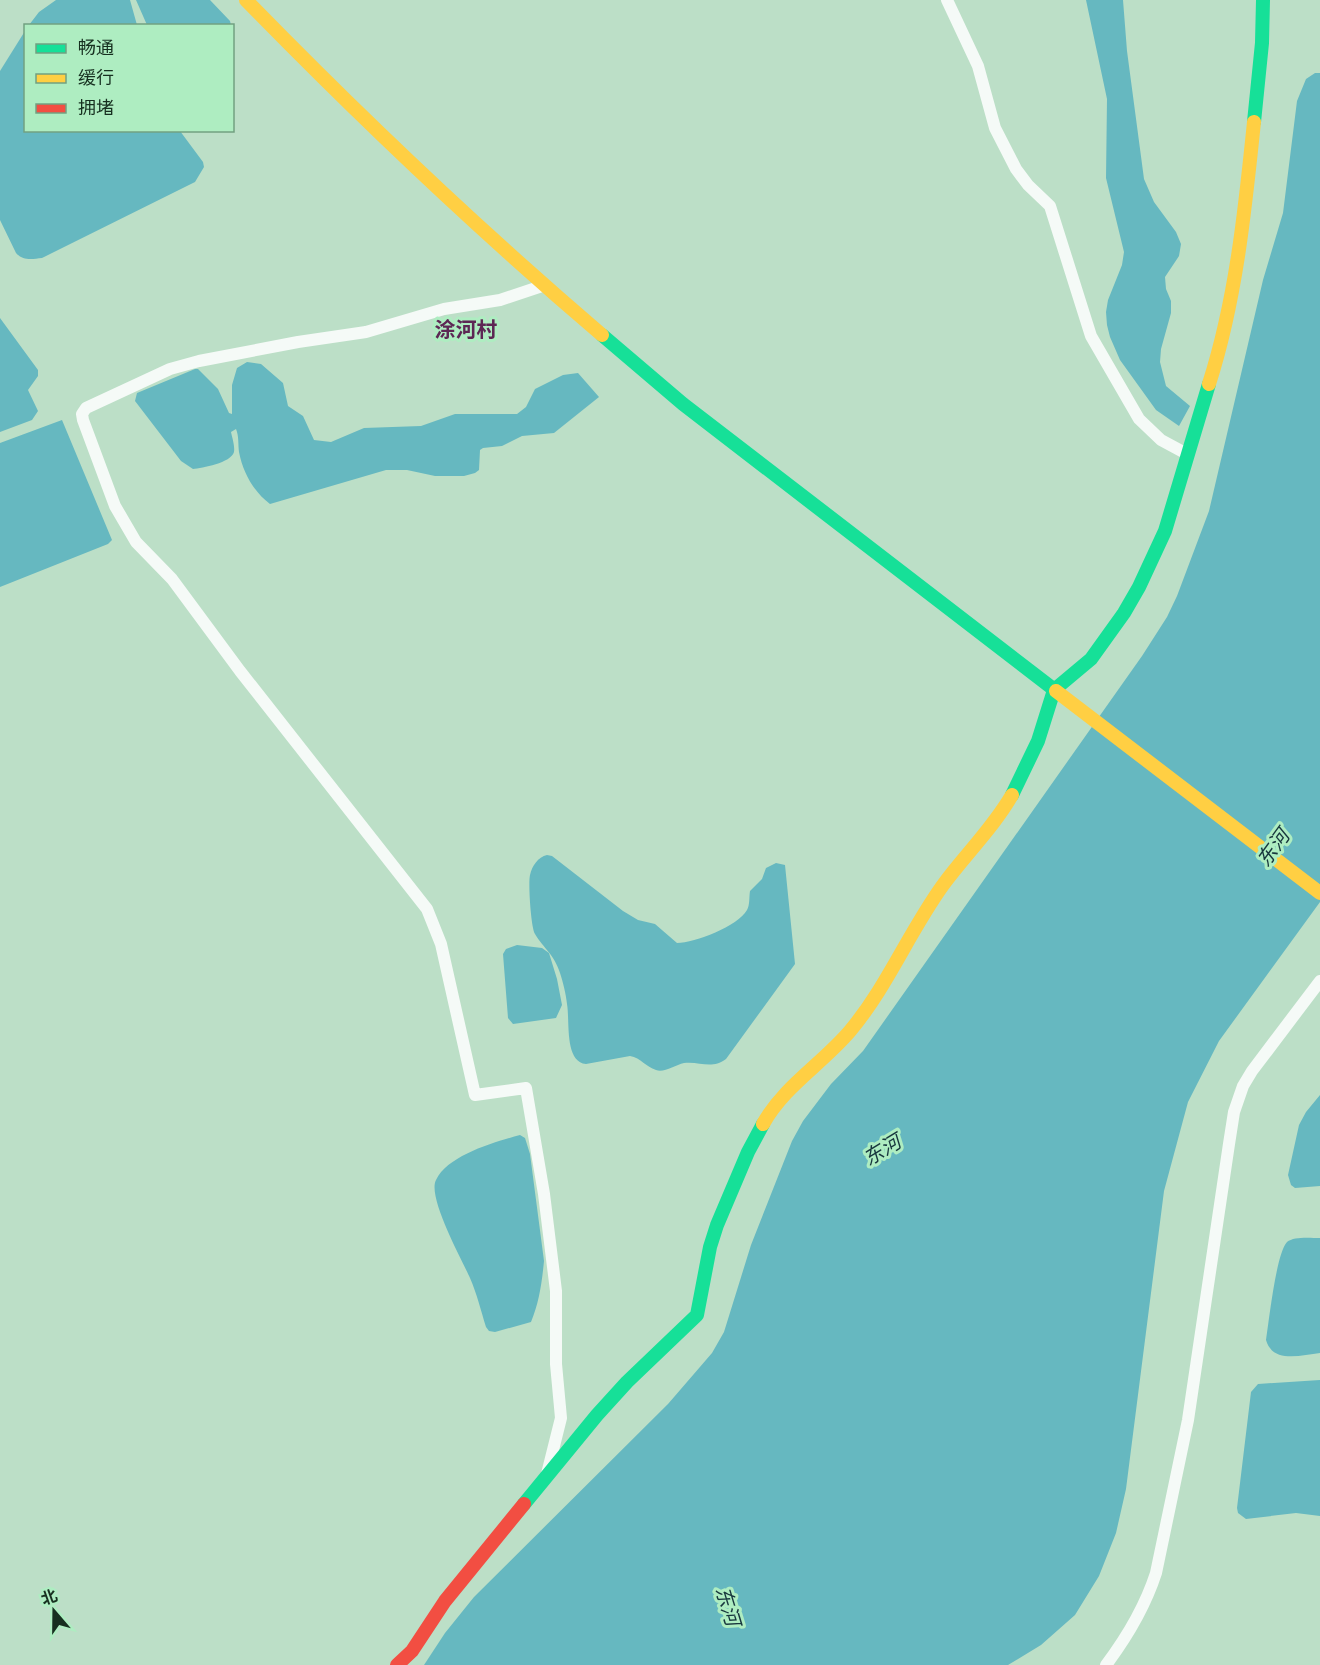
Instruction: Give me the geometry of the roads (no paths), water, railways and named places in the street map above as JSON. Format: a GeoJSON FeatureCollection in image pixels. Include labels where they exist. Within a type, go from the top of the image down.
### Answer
{"type":"FeatureCollection","features":[{"type":"Feature","properties":{"kind":"main road"},"geometry":{"type":"LineString","coordinates":[[246,0],[327,83],[422,174],[622,354],[724,437],[859,538],[1320,893]]}},
{"type":"Feature","properties":{"kind":"main road"},"geometry":{"type":"LineString","coordinates":[[397,1665],[412,1651],[445,1601],[627,1382],[697,1315],[702,1299],[710,1246],[717,1225],[747,1152],[772,1108],[850,1031],[880,988],[942,885],[1003,811],[1038,741],[1054,690],[1091,659],[1139,587],[1165,531],[1215,365],[1240,249],[1262,43],[1263,0]]}},
{"type":"Feature","properties":{"kind":"street"},"geometry":{"type":"LineString","coordinates":[[947,0],[978,66],[990,113],[1010,158],[1021,177],[1050,206],[1091,336],[1139,419],[1161,440],[1187,454]]}},
{"type":"Feature","properties":{"kind":"street"},"geometry":{"type":"LineString","coordinates":[[545,285],[500,300],[444,309],[366,332],[298,342],[170,369],[86,408],[82,414],[115,506],[136,542],[172,579],[240,671],[427,909],[441,944],[476,1095],[526,1088],[544,1194],[556,1291],[556,1365],[561,1418],[546,1477]]}},
{"type":"Feature","properties":{"kind":"street"},"geometry":{"type":"LineString","coordinates":[[1106,1665],[1135,1621],[1150,1592],[1156,1573],[1188,1420],[1238,1099],[1252,1071],[1320,981]]}},
{"type":"Feature","properties":{"kind":"water"},"geometry":{"type":"Polygon","coordinates":[[[56,0],[130,0],[137,24],[30,24],[39,12],[56,0]]]}},
{"type":"Feature","properties":{"kind":"water"},"geometry":{"type":"Polygon","coordinates":[[[136,0],[210,0],[231,24],[147,24],[136,0]]]}},
{"type":"Feature","properties":{"kind":"water"},"geometry":{"type":"Polygon","coordinates":[[[1086,0],[1123,0],[1127,51],[1144,179],[1154,202],[1176,232],[1181,244],[1179,256],[1165,277],[1166,289],[1171,301],[1171,313],[1161,349],[1160,362],[1166,386],[1190,406],[1179,426],[1156,410],[1120,360],[1107,325],[1108,300],[1122,265],[1124,252],[1106,178],[1107,99],[1086,0]]]}},
{"type":"Feature","properties":{"kind":"water"},"geometry":{"type":"Polygon","coordinates":[[[24,33],[24,132],[181,132],[203,162],[204,167],[195,182],[42,258],[22,257],[16,253],[0,220],[0,71],[24,33]]]}},
{"type":"Feature","properties":{"kind":"water","name":"东河"},"geometry":{"type":"Polygon","coordinates":[[[1315,73],[1320,73],[1320,902],[1219,1041],[1188,1102],[1164,1191],[1126,1489],[1116,1533],[1099,1576],[1075,1615],[1041,1645],[1008,1665],[424,1665],[445,1633],[474,1597],[668,1404],[712,1353],[724,1332],[751,1245],[792,1141],[803,1121],[831,1084],[863,1051],[1142,656],[1167,617],[1209,511],[1263,280],[1283,213],[1297,101],[1306,79],[1315,73]]]}},
{"type":"Feature","properties":{"kind":"water"},"geometry":{"type":"Polygon","coordinates":[[[0,318],[38,370],[38,376],[28,390],[38,411],[32,420],[0,432],[0,318]]]}},
{"type":"Feature","properties":{"kind":"water"},"geometry":{"type":"Polygon","coordinates":[[[247,362],[261,364],[283,383],[288,406],[303,416],[314,440],[331,442],[364,428],[421,426],[455,414],[517,414],[526,407],[535,389],[563,375],[578,373],[599,397],[554,433],[522,436],[502,446],[483,448],[480,450],[479,470],[475,473],[464,476],[435,476],[407,470],[386,470],[270,504],[254,488],[246,475],[239,452],[236,429],[231,432],[234,444],[232,456],[216,464],[193,469],[181,461],[135,401],[137,393],[198,369],[218,389],[229,413],[232,414],[232,385],[237,368],[247,362]]]}},
{"type":"Feature","properties":{"kind":"water"},"geometry":{"type":"Polygon","coordinates":[[[62,420],[112,540],[108,544],[0,587],[0,443],[62,420]]]}},
{"type":"Feature","properties":{"kind":"water"},"geometry":{"type":"Polygon","coordinates":[[[547,855],[552,856],[623,911],[638,920],[655,924],[677,943],[705,937],[735,922],[747,910],[750,891],[762,879],[766,868],[776,863],[785,865],[795,964],[726,1059],[710,1065],[684,1063],[659,1071],[630,1056],[586,1064],[579,1062],[574,1056],[569,1039],[567,1000],[558,966],[535,934],[532,923],[530,875],[536,862],[547,855]]]}},
{"type":"Feature","properties":{"kind":"water"},"geometry":{"type":"Polygon","coordinates":[[[517,945],[542,948],[549,953],[562,1005],[556,1018],[513,1024],[508,1018],[503,954],[506,949],[517,945]]]}},
{"type":"Feature","properties":{"kind":"water"},"geometry":{"type":"Polygon","coordinates":[[[1320,1095],[1320,1186],[1295,1188],[1291,1185],[1288,1175],[1299,1125],[1320,1095]]]}},
{"type":"Feature","properties":{"kind":"water"},"geometry":{"type":"Polygon","coordinates":[[[520,1135],[525,1138],[530,1154],[544,1261],[542,1277],[531,1322],[495,1332],[489,1331],[486,1327],[472,1284],[441,1214],[436,1200],[436,1180],[442,1171],[461,1157],[520,1135]]]}},
{"type":"Feature","properties":{"kind":"water"},"geometry":{"type":"Polygon","coordinates":[[[1320,1238],[1320,1353],[1281,1355],[1270,1348],[1266,1340],[1276,1273],[1283,1249],[1287,1242],[1294,1239],[1320,1238]]]}},
{"type":"Feature","properties":{"kind":"water"},"geometry":{"type":"Polygon","coordinates":[[[1320,1380],[1320,1516],[1296,1513],[1246,1519],[1238,1513],[1237,1508],[1251,1392],[1258,1384],[1320,1380]]]}},
{"type":"Feature","properties":{"kind":"district","name":"涂河村"},"geometry":{"type":"Point","coordinates":[466,330]}}]}
